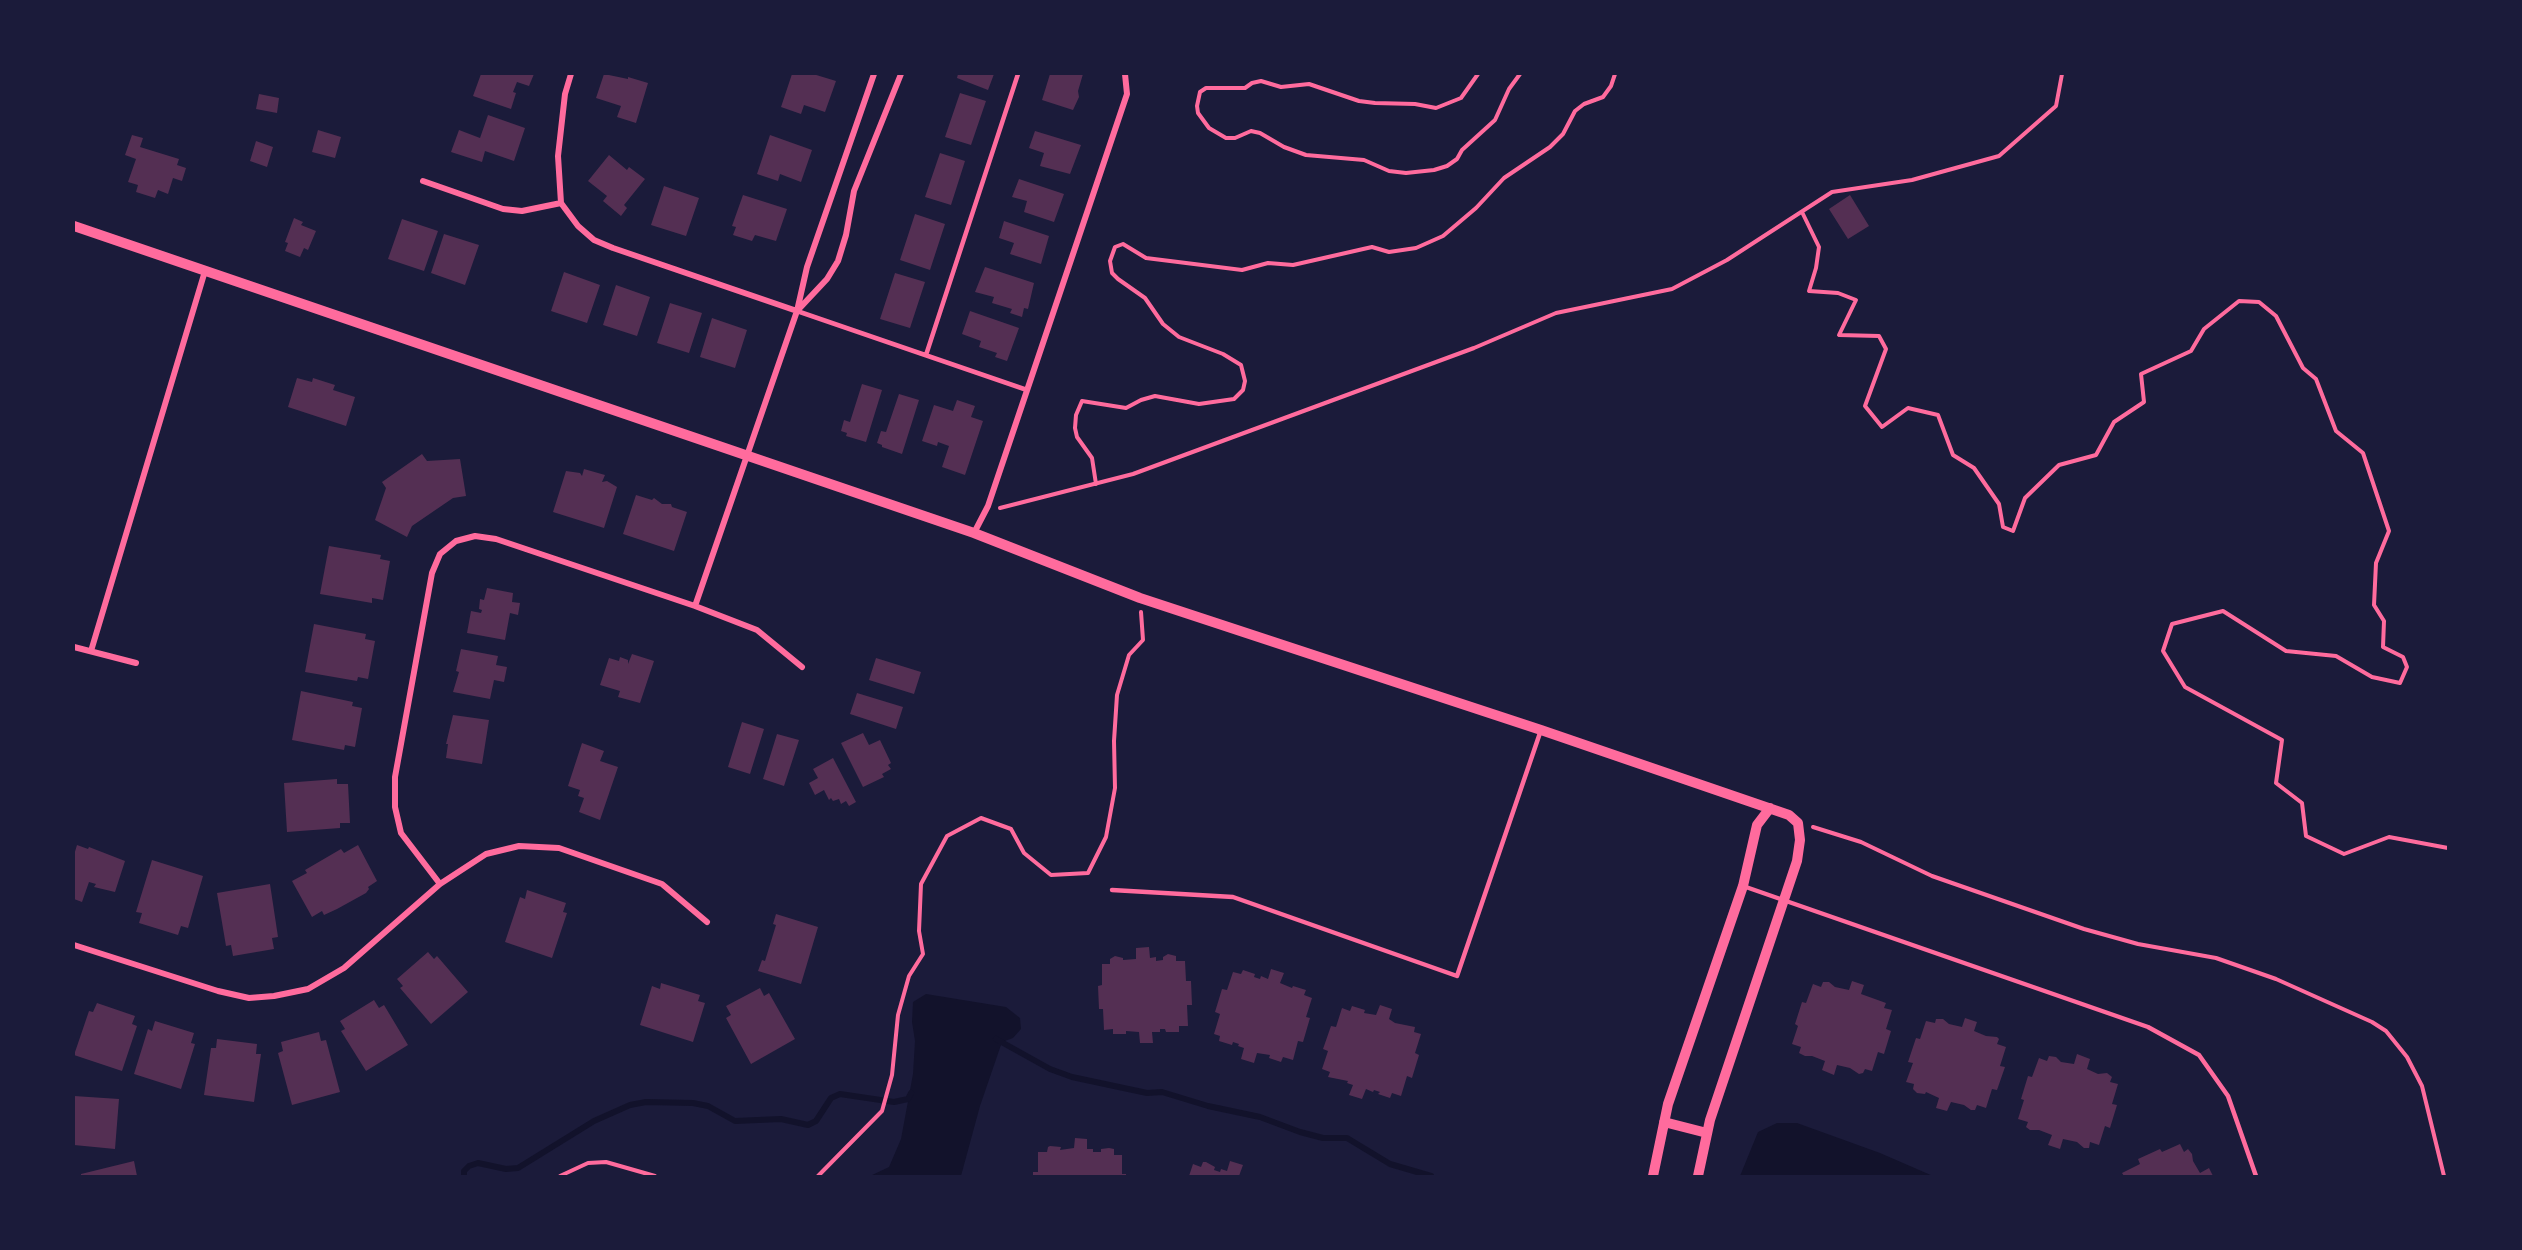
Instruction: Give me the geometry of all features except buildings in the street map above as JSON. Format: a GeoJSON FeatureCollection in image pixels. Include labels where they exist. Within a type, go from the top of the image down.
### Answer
{"type":"FeatureCollection","features":[{"type":"Feature","properties":{"kind":"street"},"geometry":{"type":"LineString","coordinates":[[571,74],[565,94],[558,156],[561,203],[578,226],[594,240],[797,311]]}},
{"type":"Feature","properties":{"kind":"street"},"geometry":{"type":"LineString","coordinates":[[695,606],[797,311],[807,267],[874,74]]}},
{"type":"Feature","properties":{"kind":"street"},"geometry":{"type":"LineString","coordinates":[[797,311],[827,279],[838,261],[846,235],[854,191],[901,74]]}},
{"type":"Feature","properties":{"kind":"street"},"geometry":{"type":"LineString","coordinates":[[974,533],[988,506],[1127,94],[1125,74]]}},
{"type":"Feature","properties":{"kind":"street"},"geometry":{"type":"LineString","coordinates":[[423,181],[503,209],[522,211],[561,203]]}},
{"type":"Feature","properties":{"kind":"street"},"geometry":{"type":"LineString","coordinates":[[74,226],[974,533],[1140,598],[1541,730],[1745,802],[1789,815],[1798,823],[1800,840],[1797,861],[1707,1133],[1698,1176]]}},
{"type":"Feature","properties":{"kind":"street"},"geometry":{"type":"LineString","coordinates":[[91,651],[205,271]]}},
{"type":"Feature","properties":{"kind":"street"},"geometry":{"type":"LineString","coordinates":[[440,884],[401,833],[395,807],[395,787],[432,573],[440,554],[456,541],[475,536],[496,539],[695,606],[757,630],[802,667]]}},
{"type":"Feature","properties":{"kind":"street"},"geometry":{"type":"LineString","coordinates":[[74,647],[136,663]]}},
{"type":"Feature","properties":{"kind":"street"},"geometry":{"type":"LineString","coordinates":[[1653,1176],[1668,1104],[1743,886],[1757,825],[1770,808]]}},
{"type":"Feature","properties":{"kind":"street"},"geometry":{"type":"LineString","coordinates":[[74,945],[218,991],[249,998],[308,989],[344,968],[440,884],[486,854],[519,846],[559,849],[662,884],[707,922]]}},
{"type":"Feature","properties":{"kind":"street"},"geometry":{"type":"LineString","coordinates":[[1664,1122],[1707,1133]]}},
{"type":"Feature","properties":{"kind":"lane"},"geometry":{"type":"LineString","coordinates":[[926,355],[1018,74]]}},
{"type":"Feature","properties":{"kind":"lane"},"geometry":{"type":"LineString","coordinates":[[797,311],[1027,390]]}},
{"type":"Feature","properties":{"kind":"lane"},"geometry":{"type":"LineString","coordinates":[[1112,890],[1233,897],[1457,976],[1541,730]]}},
{"type":"Feature","properties":{"kind":"lane"},"geometry":{"type":"LineString","coordinates":[[1743,886],[2148,1027],[2199,1055],[2228,1096],[2256,1176]]}},
{"type":"Feature","properties":{"kind":"path"},"geometry":{"type":"LineString","coordinates":[[1478,74],[1461,98],[1436,108],[1415,104],[1375,103],[1309,84],[1281,87],[1261,81],[1245,88],[1206,88],[1200,92],[1197,106],[1198,113],[1209,128],[1226,138],[1235,138],[1251,131],[1306,155],[1364,160],[1389,171],[1406,173],[1434,170],[1447,166],[1457,159],[1462,150],[1495,120],[1509,89],[1520,74]]}},
{"type":"Feature","properties":{"kind":"path"},"geometry":{"type":"LineString","coordinates":[[1096,484],[1092,458],[1077,438],[1075,428],[1076,415],[1082,401],[1126,408],[1141,399],[1155,396],[1199,404],[1234,399],[1243,390],[1245,381],[1241,365],[1223,354],[1179,337],[1163,324],[1145,298],[1112,273],[1110,261],[1114,247],[1123,244],[1146,258],[1242,270],[1268,263],[1293,265],[1372,247],[1389,252],[1416,248],[1443,236],[1476,208],[1504,178],[1550,147],[1563,134],[1575,111],[1584,104],[1603,97],[1611,86],[1615,74]]}},
{"type":"Feature","properties":{"kind":"path"},"geometry":{"type":"LineString","coordinates":[[988,506],[1005,508],[1133,474],[1430,364],[1556,313],[1672,289],[1727,260],[1832,192],[1912,180],[1999,156],[2056,106],[2062,74]]}},
{"type":"Feature","properties":{"kind":"path"},"geometry":{"type":"LineString","coordinates":[[1802,212],[1819,247],[1809,291],[1838,293],[1856,300],[1839,335],[1879,336],[1886,349],[1865,406],[1882,427],[1908,408],[1938,415],[1953,455],[1974,468],[1999,504],[2003,527],[2013,531],[2025,498],[2050,473],[2059,465],[2096,455],[2114,422],[2144,402],[2141,374],[2191,351],[2204,329],[2239,301],[2259,302],[2276,316],[2303,368],[2316,379],[2336,431],[2363,453],[2389,531],[2376,563],[2374,605],[2384,621],[2383,646],[2403,657],[2407,667],[2400,683],[2372,677],[2336,656],[2286,651],[2223,611],[2172,624],[2163,651],[2185,687],[2282,740],[2276,783],[2302,803],[2306,836],[2344,854],[2389,837],[2448,848]]}},
{"type":"Feature","properties":{"kind":"path"},"geometry":{"type":"LineString","coordinates":[[818,1176],[882,1111],[888,1087],[898,1015],[909,976],[922,954],[921,884],[947,836],[981,818],[1011,829],[1024,853],[1051,875],[1088,873],[1106,837],[1115,788],[1114,741],[1117,695],[1129,655],[1143,640],[1140,598]]}},
{"type":"Feature","properties":{"kind":"path"},"geometry":{"type":"LineString","coordinates":[[1798,823],[1861,842],[1932,876],[2084,929],[2138,944],[2216,958],[2276,978],[2372,1022],[2385,1031],[2407,1057],[2422,1086],[2444,1176]]}},
{"type":"Feature","properties":{"kind":"path"},"geometry":{"type":"LineString","coordinates":[[560,1176],[588,1163],[606,1162],[655,1176]]}},
{"type":"Feature","properties":{"kind":"shaded area"},"geometry":{"type":"Polygon","coordinates":[[[926,994],[1006,1007],[1020,1018],[1021,1029],[1013,1038],[1002,1042],[980,1106],[961,1176],[870,1176],[889,1167],[901,1139],[913,1074],[915,1041],[912,1022],[913,1002],[926,994]]]}},
{"type":"Feature","properties":{"kind":"shaded area"},"geometry":{"type":"Polygon","coordinates":[[[1777,1123],[1797,1123],[1880,1153],[1933,1176],[1740,1176],[1758,1132],[1777,1123]]]}},
{"type":"Feature","properties":{"kind":"waterway"},"geometry":{"type":"LineString","coordinates":[[996,1039],[1050,1069],[1072,1077],[1147,1093],[1162,1092],[1208,1106],[1260,1117],[1323,1138],[1347,1138],[1390,1164],[1431,1176]]}},
{"type":"Feature","properties":{"kind":"waterway"},"geometry":{"type":"LineString","coordinates":[[464,1176],[464,1171],[469,1166],[478,1163],[506,1169],[518,1168],[594,1121],[630,1105],[646,1102],[693,1103],[708,1106],[735,1121],[781,1119],[808,1125],[816,1121],[831,1098],[840,1094],[894,1102],[908,1099],[911,1093]]}}]}
